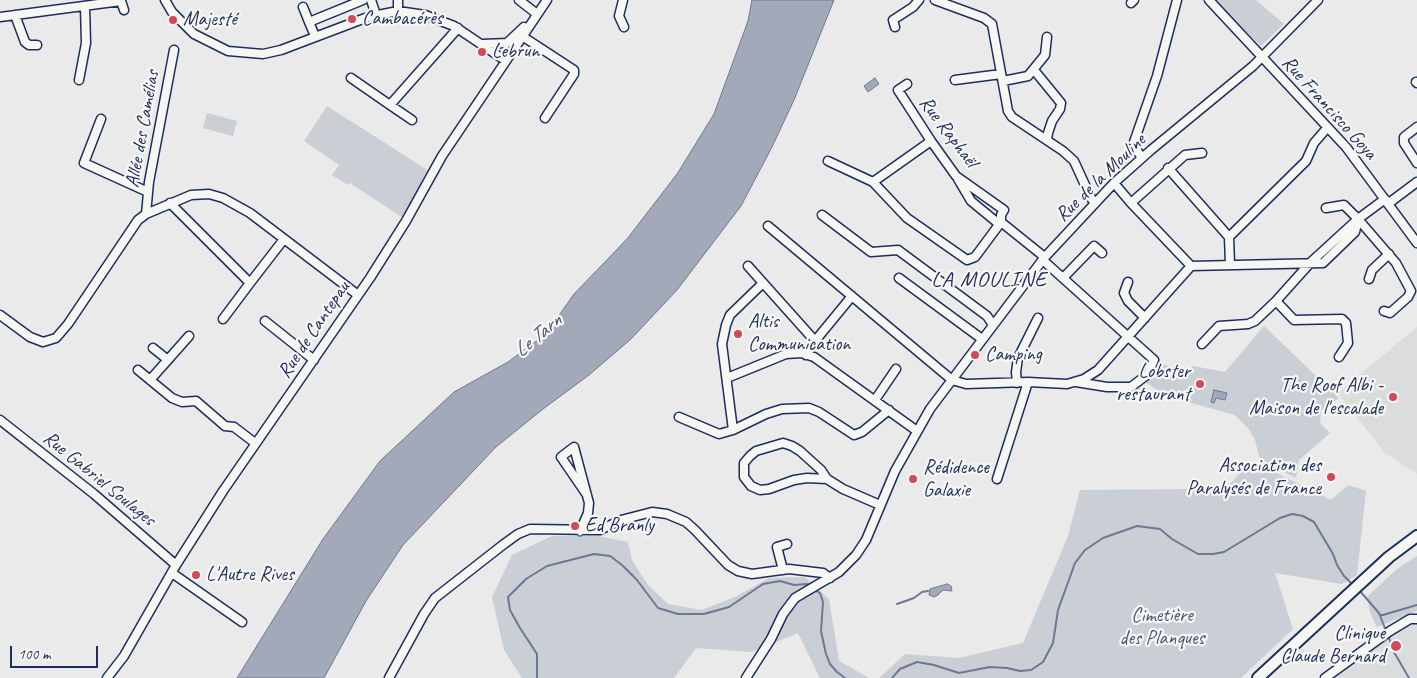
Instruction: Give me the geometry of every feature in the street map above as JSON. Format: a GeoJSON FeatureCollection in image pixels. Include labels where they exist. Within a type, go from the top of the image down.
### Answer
{"type":"FeatureCollection","features":[{"type":"Feature","properties":{"kind":"main road"},"geometry":{"type":"LineString","coordinates":[[1258,678],[1389,557],[1417,536]]}},
{"type":"Feature","properties":{"kind":"main road"},"geometry":{"type":"LineString","coordinates":[[1365,579],[1417,542]]}},
{"type":"Feature","properties":{"kind":"street"},"geometry":{"type":"LineString","coordinates":[[165,0],[172,12],[194,34],[228,51],[263,54],[281,50],[376,15],[398,11],[425,15],[441,20],[458,28],[506,61]]}},
{"type":"Feature","properties":{"kind":"street"},"geometry":{"type":"LineString","coordinates":[[309,22],[363,0]]}},
{"type":"Feature","properties":{"kind":"street"},"geometry":{"type":"LineString","coordinates":[[372,0],[376,15]]}},
{"type":"Feature","properties":{"kind":"street"},"geometry":{"type":"LineString","coordinates":[[398,0],[398,11]]}},
{"type":"Feature","properties":{"kind":"street"},"geometry":{"type":"LineString","coordinates":[[480,44],[506,43],[537,14],[519,0]]}},
{"type":"Feature","properties":{"kind":"street","name":"Rue de Cantepau"},"geometry":{"type":"LineString","coordinates":[[107,678],[124,656],[176,565],[255,443],[358,295],[406,221],[442,156],[547,0]]}},
{"type":"Feature","properties":{"kind":"street"},"geometry":{"type":"LineString","coordinates":[[623,0],[619,16],[624,26]]}},
{"type":"Feature","properties":{"kind":"street"},"geometry":{"type":"LineString","coordinates":[[895,27],[893,20],[913,7],[919,0]]}},
{"type":"Feature","properties":{"kind":"street"},"geometry":{"type":"LineString","coordinates":[[935,0],[984,18],[992,24],[1008,111],[1012,117],[1074,161],[1095,203]]}},
{"type":"Feature","properties":{"kind":"street"},"geometry":{"type":"LineString","coordinates":[[1142,158],[1134,142],[1157,76],[1175,0]]}},
{"type":"Feature","properties":{"kind":"street","name":"Rue Francisco Goya"},"geometry":{"type":"LineString","coordinates":[[1209,0],[1261,58],[1346,147],[1417,243]]}},
{"type":"Feature","properties":{"kind":"street","name":"Rue de la Mouline"},"geometry":{"type":"LineString","coordinates":[[746,678],[771,639],[783,614],[795,598],[830,578],[854,558],[866,540],[895,471],[930,408],[1044,258],[1114,183],[1261,58],[1318,0]]}},
{"type":"Feature","properties":{"kind":"street"},"geometry":{"type":"LineString","coordinates":[[0,17],[121,1],[124,10]]}},
{"type":"Feature","properties":{"kind":"street"},"geometry":{"type":"LineString","coordinates":[[79,80],[86,43],[85,6]]}},
{"type":"Feature","properties":{"kind":"street"},"geometry":{"type":"LineString","coordinates":[[304,7],[315,36]]}},
{"type":"Feature","properties":{"kind":"street"},"geometry":{"type":"LineString","coordinates":[[16,15],[25,42],[29,45],[37,46]]}},
{"type":"Feature","properties":{"kind":"street"},"geometry":{"type":"LineString","coordinates":[[390,105],[458,28]]}},
{"type":"Feature","properties":{"kind":"street"},"geometry":{"type":"LineString","coordinates":[[522,36],[574,70],[574,74],[544,118]]}},
{"type":"Feature","properties":{"kind":"street"},"geometry":{"type":"LineString","coordinates":[[955,80],[1028,76],[1045,55],[1047,37]]}},
{"type":"Feature","properties":{"kind":"street","name":"Allée des Camélias"},"geometry":{"type":"LineString","coordinates":[[146,214],[148,192],[174,50]]}},
{"type":"Feature","properties":{"kind":"street"},"geometry":{"type":"LineString","coordinates":[[1034,70],[1061,103],[1060,109],[1052,121],[1047,140]]}},
{"type":"Feature","properties":{"kind":"street"},"geometry":{"type":"LineString","coordinates":[[351,78],[412,120]]}},
{"type":"Feature","properties":{"kind":"street","name":"Rue Raphaël"},"geometry":{"type":"LineString","coordinates":[[907,84],[898,90],[931,142],[956,176],[1004,210],[1000,223]]}},
{"type":"Feature","properties":{"kind":"street"},"geometry":{"type":"LineString","coordinates":[[101,119],[84,163],[148,192]]}},
{"type":"Feature","properties":{"kind":"street"},"geometry":{"type":"LineString","coordinates":[[1417,127],[1404,136],[1404,143],[1417,163]]}},
{"type":"Feature","properties":{"kind":"street"},"geometry":{"type":"LineString","coordinates":[[1230,238],[1306,161],[1314,144],[1328,128]]}},
{"type":"Feature","properties":{"kind":"street"},"geometry":{"type":"LineString","coordinates":[[873,182],[931,142]]}},
{"type":"Feature","properties":{"kind":"street"},"geometry":{"type":"LineString","coordinates":[[1130,203],[1185,155],[1202,153]]}},
{"type":"Feature","properties":{"kind":"street"},"geometry":{"type":"LineString","coordinates":[[828,161],[873,182],[907,218],[967,260],[975,257],[1000,223]]}},
{"type":"Feature","properties":{"kind":"street"},"geometry":{"type":"LineString","coordinates":[[1168,168],[1230,238],[1230,265]]}},
{"type":"Feature","properties":{"kind":"street"},"geometry":{"type":"LineString","coordinates":[[956,176],[971,201],[1041,254],[1045,262],[1154,360],[1148,374],[1131,387],[1107,387],[1074,382]]}},
{"type":"Feature","properties":{"kind":"street"},"geometry":{"type":"LineString","coordinates":[[1202,344],[1219,326],[1248,324],[1255,321],[1311,262],[1358,219],[1417,182]]}},
{"type":"Feature","properties":{"kind":"street"},"geometry":{"type":"LineString","coordinates":[[1114,183],[1130,203],[1191,266]]}},
{"type":"Feature","properties":{"kind":"street"},"geometry":{"type":"LineString","coordinates":[[0,315],[30,338],[43,342],[56,338],[73,317],[138,220],[146,214],[191,195],[209,194],[224,198],[250,213],[358,295]]}},
{"type":"Feature","properties":{"kind":"street"},"geometry":{"type":"LineString","coordinates":[[170,204],[250,283]]}},
{"type":"Feature","properties":{"kind":"street"},"geometry":{"type":"LineString","coordinates":[[1326,208],[1344,205],[1396,263],[1411,291],[1408,297],[1390,313],[1384,311]]}},
{"type":"Feature","properties":{"kind":"street"},"geometry":{"type":"LineString","coordinates":[[822,215],[871,252],[898,250],[987,316],[993,325]]}},
{"type":"Feature","properties":{"kind":"street"},"geometry":{"type":"LineString","coordinates":[[768,226],[952,380],[966,384],[1028,382],[1067,384],[1084,379],[1098,370],[1191,266],[1311,262]]}},
{"type":"Feature","properties":{"kind":"street"},"geometry":{"type":"LineString","coordinates":[[223,319],[284,239]]}},
{"type":"Feature","properties":{"kind":"street"},"geometry":{"type":"LineString","coordinates":[[1063,278],[1094,246],[1102,253]]}},
{"type":"Feature","properties":{"kind":"street"},"geometry":{"type":"LineString","coordinates":[[1369,278],[1372,270],[1388,254]]}},
{"type":"Feature","properties":{"kind":"street"},"geometry":{"type":"LineString","coordinates":[[748,266],[762,284],[815,340]]}},
{"type":"Feature","properties":{"kind":"street"},"geometry":{"type":"LineString","coordinates":[[899,278],[982,339]]}},
{"type":"Feature","properties":{"kind":"street"},"geometry":{"type":"LineString","coordinates":[[1128,282],[1124,293],[1128,302],[1145,318]]}},
{"type":"Feature","properties":{"kind":"street"},"geometry":{"type":"LineString","coordinates":[[733,430],[722,344],[730,315],[762,284]]}},
{"type":"Feature","properties":{"kind":"street"},"geometry":{"type":"LineString","coordinates":[[806,355],[815,340],[852,296]]}},
{"type":"Feature","properties":{"kind":"street"},"geometry":{"type":"LineString","coordinates":[[1276,301],[1294,320],[1342,319],[1346,322],[1348,343],[1340,357]]}},
{"type":"Feature","properties":{"kind":"street"},"geometry":{"type":"LineString","coordinates":[[1017,383],[1018,358],[1038,318]]}},
{"type":"Feature","properties":{"kind":"street"},"geometry":{"type":"LineString","coordinates":[[265,322],[314,360]]}},
{"type":"Feature","properties":{"kind":"street"},"geometry":{"type":"LineString","coordinates":[[150,380],[189,336]]}},
{"type":"Feature","properties":{"kind":"street"},"geometry":{"type":"LineString","coordinates":[[153,348],[168,360]]}},
{"type":"Feature","properties":{"kind":"street"},"geometry":{"type":"LineString","coordinates":[[727,378],[786,354],[806,355],[814,358],[917,431]]}},
{"type":"Feature","properties":{"kind":"street"},"geometry":{"type":"LineString","coordinates":[[875,400],[896,368]]}},
{"type":"Feature","properties":{"kind":"street"},"geometry":{"type":"LineString","coordinates":[[138,370],[172,398],[182,402],[196,401],[225,426],[234,427],[255,443]]}},
{"type":"Feature","properties":{"kind":"street"},"geometry":{"type":"LineString","coordinates":[[997,480],[1028,382]]}},
{"type":"Feature","properties":{"kind":"street"},"geometry":{"type":"LineString","coordinates":[[679,418],[719,434],[733,430],[782,408],[809,408],[819,412],[854,435],[862,432],[889,410]]}},
{"type":"Feature","properties":{"kind":"street","name":"Rue Gabriel Soulages"},"geometry":{"type":"LineString","coordinates":[[0,420],[94,494],[176,565]]}},
{"type":"Feature","properties":{"kind":"street"},"geometry":{"type":"LineString","coordinates":[[827,479],[807,478],[794,480],[770,489],[760,490],[750,486],[744,477],[744,463],[756,451],[783,443],[800,451],[821,470],[827,479],[843,489],[880,505]]}},
{"type":"Feature","properties":{"kind":"street"},"geometry":{"type":"LineString","coordinates":[[580,530],[588,512],[589,503],[587,495],[574,447],[561,457],[587,495]]}},
{"type":"Feature","properties":{"kind":"street"},"geometry":{"type":"LineString","coordinates":[[389,678],[424,614],[441,592],[518,534],[530,529],[600,530],[620,520],[652,512],[667,514],[690,526],[728,565],[738,571],[752,574],[783,570],[817,572],[823,573],[830,578]]}},
{"type":"Feature","properties":{"kind":"street"},"geometry":{"type":"LineString","coordinates":[[783,570],[777,547],[787,544]]}},
{"type":"Feature","properties":{"kind":"street"},"geometry":{"type":"LineString","coordinates":[[172,573],[242,622]]}},
{"type":"Feature","properties":{"kind":"street"},"geometry":{"type":"LineString","coordinates":[[1325,678],[1390,630],[1410,619],[1417,619]]}},
{"type":"Feature","properties":{"kind":"shaded area"},"geometry":{"type":"Polygon","coordinates":[[[1417,327],[1417,474],[1385,453],[1338,393],[1417,327]]]}},
{"type":"Feature","properties":{"kind":"shaded area","name":"Clinique Claude Bernard"},"geometry":{"type":"Polygon","coordinates":[[[1409,614],[1417,618],[1417,678],[1330,678],[1380,642],[1375,635],[1409,614]]]}},
{"type":"Feature","properties":{"kind":"green space"},"geometry":{"type":"Polygon","coordinates":[[[1214,0],[1256,0],[1284,24],[1261,46],[1214,0]]]}},
{"type":"Feature","properties":{"kind":"green space"},"geometry":{"type":"Polygon","coordinates":[[[327,106],[429,171],[403,218],[350,183],[348,185],[332,175],[339,165],[304,141],[327,106]]]}},
{"type":"Feature","properties":{"kind":"green space"},"geometry":{"type":"Polygon","coordinates":[[[207,113],[237,121],[233,136],[203,128],[207,113]]]}},
{"type":"Feature","properties":{"kind":"green space"},"geometry":{"type":"Polygon","coordinates":[[[1264,326],[1339,398],[1321,411],[1320,423],[1330,433],[1299,460],[1296,478],[1260,460],[1255,440],[1248,428],[1235,415],[1166,396],[1144,381],[1156,363],[1189,370],[1193,366],[1225,372],[1264,326]]]}},
{"type":"Feature","properties":{"kind":"green space","name":"Cimetière des Planques"},"geometry":{"type":"Polygon","coordinates":[[[1249,464],[1259,464],[1331,500],[1348,485],[1366,491],[1357,575],[1342,584],[1275,573],[1293,629],[1241,678],[879,678],[905,654],[959,658],[1023,643],[1068,536],[1080,490],[1196,489],[1221,493],[1249,464]]]}},
{"type":"Feature","properties":{"kind":"green space"},"geometry":{"type":"Polygon","coordinates":[[[592,535],[628,542],[632,560],[648,585],[668,604],[702,610],[735,597],[769,578],[805,577],[829,599],[839,661],[869,678],[820,678],[798,633],[752,652],[696,648],[674,678],[522,678],[504,650],[492,597],[512,555],[552,536],[592,535]]]}},
{"type":"Feature","properties":{"kind":"green space"},"geometry":{"type":"Polygon","coordinates":[[[1417,556],[1417,611],[1377,627],[1370,612],[1367,597],[1397,569],[1417,556]]]}},
{"type":"Feature","properties":{"kind":"water"},"geometry":{"type":"Polygon","coordinates":[[[752,0],[834,0],[794,100],[741,206],[677,290],[631,339],[589,375],[496,447],[403,545],[366,601],[324,678],[237,678],[323,539],[380,461],[454,392],[508,362],[546,334],[574,294],[627,239],[677,174],[714,114],[748,21],[752,0]]]}},
{"type":"Feature","properties":{"kind":"water"},"geometry":{"type":"Polygon","coordinates":[[[875,78],[879,84],[868,92],[864,86],[875,78]]]}},
{"type":"Feature","properties":{"kind":"water"},"geometry":{"type":"Polygon","coordinates":[[[1214,390],[1227,393],[1225,400],[1216,398],[1214,403],[1211,402],[1214,390]]]}},
{"type":"Feature","properties":{"kind":"water"},"geometry":{"type":"Polygon","coordinates":[[[947,584],[951,586],[952,591],[943,590],[934,597],[929,595],[930,589],[947,584]]]}},
{"type":"Feature","properties":{"kind":"waterway"},"geometry":{"type":"LineString","coordinates":[[892,678],[900,669],[917,662],[959,673],[990,667],[1020,671],[1031,670],[1043,662],[1053,643],[1058,610],[1075,563],[1085,550],[1103,538],[1137,526],[1160,529],[1172,539],[1198,554],[1213,554],[1224,552],[1280,518],[1292,514],[1303,516],[1314,522],[1333,554],[1337,565],[1353,585]]}},
{"type":"Feature","properties":{"kind":"waterway"},"geometry":{"type":"LineString","coordinates":[[537,678],[537,654],[510,610],[508,597],[526,579],[547,566],[594,554],[610,556],[637,580],[658,608],[678,614],[704,614],[729,607],[763,584],[780,581],[794,585],[809,585]]}},
{"type":"Feature","properties":{"kind":"waterway"},"geometry":{"type":"LineString","coordinates":[[815,590],[820,593],[823,602],[821,631],[826,654],[830,664],[845,678]]}},
{"type":"Feature","properties":{"kind":"waterway"},"geometry":{"type":"LineString","coordinates":[[1359,590],[1379,613],[1386,631]]}},
{"type":"Feature","properties":{"kind":"waterway"},"geometry":{"type":"LineString","coordinates":[[897,604],[928,591]]}},
{"type":"Feature","properties":{"kind":"waterway"},"geometry":{"type":"LineString","coordinates":[[1380,615],[1417,605]]}},
{"type":"Feature","properties":{"kind":"waterway"},"geometry":{"type":"LineString","coordinates":[[1388,635],[1394,652],[1409,678]]}},
{"type":"Feature","properties":{"kind":"place","name":"Cambacérès"},"geometry":{"type":"Point","coordinates":[352,19]}},
{"type":"Feature","properties":{"kind":"place","name":"Majesté"},"geometry":{"type":"Point","coordinates":[173,20]}},
{"type":"Feature","properties":{"kind":"place","name":"Lebrun"},"geometry":{"type":"Point","coordinates":[482,52]}},
{"type":"Feature","properties":{"kind":"place","name":"Altis Communication"},"geometry":{"type":"Point","coordinates":[738,334]}},
{"type":"Feature","properties":{"kind":"place","name":"Camping"},"geometry":{"type":"Point","coordinates":[975,355]}},
{"type":"Feature","properties":{"kind":"place","name":"Lobster restaurant"},"geometry":{"type":"Point","coordinates":[1200,384]}},
{"type":"Feature","properties":{"kind":"place","name":"The Roof Albi - Maison de l'escalade"},"geometry":{"type":"Point","coordinates":[1393,397]}},
{"type":"Feature","properties":{"kind":"place","name":"Association des Paralysés de France"},"geometry":{"type":"Point","coordinates":[1331,477]}},
{"type":"Feature","properties":{"kind":"place","name":"Rédidence Galaxie"},"geometry":{"type":"Point","coordinates":[913,479]}},
{"type":"Feature","properties":{"kind":"place","name":"Ed Branly"},"geometry":{"type":"Point","coordinates":[575,526]}},
{"type":"Feature","properties":{"kind":"place","name":"L'Autre Rives"},"geometry":{"type":"Point","coordinates":[196,575]}},
{"type":"Feature","properties":{"kind":"place","name":"Clinique Claude Bernard"},"geometry":{"type":"Point","coordinates":[1396,646]}},
{"type":"Feature","properties":{"kind":"district","name":"LA MOULINE"},"geometry":{"type":"Point","coordinates":[989,280]}},
{"type":"Feature","properties":{"kind":"water label","name":"Le Tarn"},"geometry":{"type":"Point","coordinates":[538,336]}}]}
